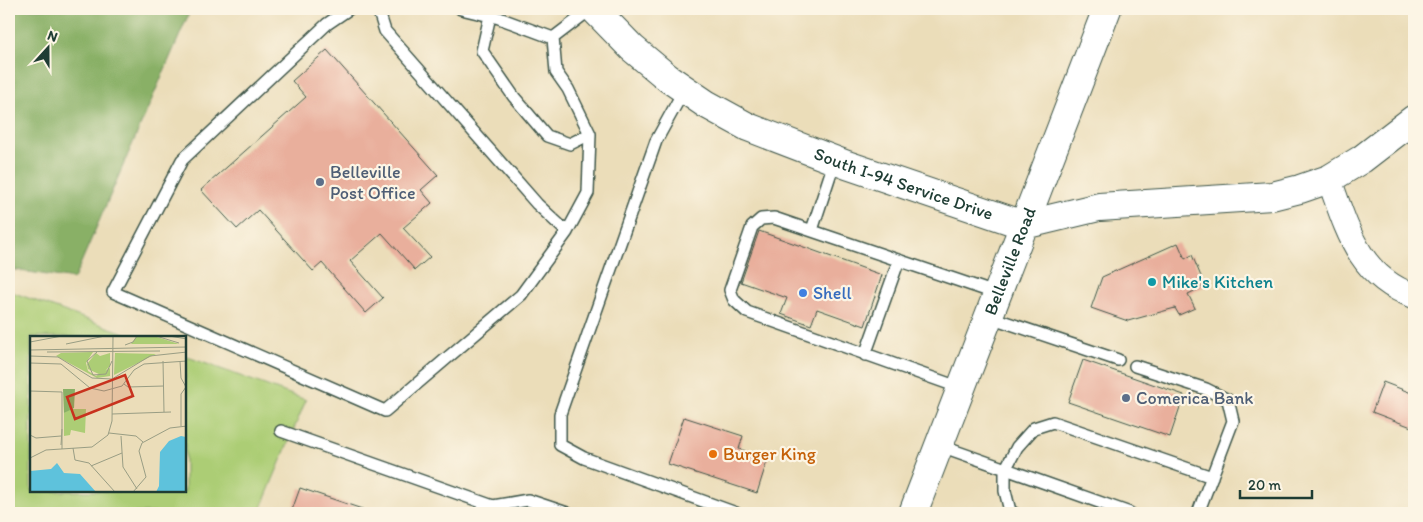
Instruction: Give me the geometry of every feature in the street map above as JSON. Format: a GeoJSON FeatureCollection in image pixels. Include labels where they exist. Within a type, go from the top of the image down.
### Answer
{"type":"FeatureCollection","features":[{"type":"Feature","properties":{"kind":"street","name":"South I-94 Service Drive"},"geometry":{"type":"LineString","coordinates":[[592,9],[632,48],[684,90],[748,127],[835,160],[1024,225]]}},
{"type":"Feature","properties":{"kind":"street","name":"Belleville Road"},"geometry":{"type":"LineString","coordinates":[[913,513],[1107,9]]}},
{"type":"Feature","properties":{"kind":"street"},"geometry":{"type":"LineString","coordinates":[[1024,225],[1099,207],[1272,196],[1329,179],[1362,159],[1414,119]]}},
{"type":"Feature","properties":{"kind":"street"},"geometry":{"type":"LineString","coordinates":[[1329,179],[1350,238],[1361,258],[1380,278],[1404,293],[1414,296]]}},
{"type":"Feature","properties":{"kind":"lane"},"geometry":{"type":"LineString","coordinates":[[349,9],[327,24],[182,160],[113,292],[385,411],[520,294],[567,232],[588,192],[590,134],[568,89],[556,72],[553,38]]}},
{"type":"Feature","properties":{"kind":"lane"},"geometry":{"type":"LineString","coordinates":[[378,9],[385,31],[537,204],[567,232]]}},
{"type":"Feature","properties":{"kind":"lane"},"geometry":{"type":"LineString","coordinates":[[461,9],[490,16],[553,38]]}},
{"type":"Feature","properties":{"kind":"lane"},"geometry":{"type":"LineString","coordinates":[[553,38],[592,9]]}},
{"type":"Feature","properties":{"kind":"lane"},"geometry":{"type":"LineString","coordinates":[[490,16],[482,51],[514,97],[547,136],[570,144],[590,134]]}},
{"type":"Feature","properties":{"kind":"lane"},"geometry":{"type":"LineString","coordinates":[[684,90],[656,141],[560,414],[560,445],[584,458],[736,513]]}},
{"type":"Feature","properties":{"kind":"lane"},"geometry":{"type":"LineString","coordinates":[[812,230],[835,160]]}},
{"type":"Feature","properties":{"kind":"lane"},"geometry":{"type":"LineString","coordinates":[[961,388],[747,312],[734,300],[730,290],[752,228],[760,219],[774,218],[899,260],[1118,360]]}},
{"type":"Feature","properties":{"kind":"lane"},"geometry":{"type":"LineString","coordinates":[[865,354],[899,260]]}},
{"type":"Feature","properties":{"kind":"lane"},"geometry":{"type":"LineString","coordinates":[[1135,366],[1206,390],[1228,400],[1232,422],[1198,513]]}},
{"type":"Feature","properties":{"kind":"lane"},"geometry":{"type":"LineString","coordinates":[[1014,513],[1010,511],[1005,492],[1005,470],[1017,447],[1034,428],[1053,422],[1212,477]]}},
{"type":"Feature","properties":{"kind":"lane"},"geometry":{"type":"LineString","coordinates":[[281,431],[491,510],[528,500],[567,513]]}},
{"type":"Feature","properties":{"kind":"lane"},"geometry":{"type":"LineString","coordinates":[[938,445],[1130,513]]}},
{"type":"Feature","properties":{"kind":"green space"},"geometry":{"type":"Polygon","coordinates":[[[9,9],[191,9],[74,279],[9,269],[9,9]]]}},
{"type":"Feature","properties":{"kind":"green space"},"geometry":{"type":"Polygon","coordinates":[[[9,291],[132,336],[30,336],[30,492],[186,492],[186,356],[306,400],[259,513],[9,513],[9,291]]]}},
{"type":"Feature","properties":{"kind":"building","name":"Belleville Post Office"},"geometry":{"type":"Polygon","coordinates":[[[327,50],[438,175],[421,190],[432,203],[403,228],[430,257],[415,270],[382,233],[350,261],[383,298],[366,313],[322,263],[313,271],[258,210],[237,229],[201,190],[306,97],[292,81],[327,50]]]}},
{"type":"Feature","properties":{"kind":"building"},"geometry":{"type":"Polygon","coordinates":[[[759,231],[882,275],[865,326],[817,309],[811,325],[781,314],[787,298],[741,282],[759,231]]]}},
{"type":"Feature","properties":{"kind":"building","name":"Mike's Kitchen"},"geometry":{"type":"Polygon","coordinates":[[[1178,243],[1185,259],[1192,255],[1205,286],[1188,294],[1195,308],[1179,315],[1175,308],[1128,321],[1091,308],[1102,277],[1178,243]]]}},
{"type":"Feature","properties":{"kind":"building","name":"Comerica Bank"},"geometry":{"type":"Polygon","coordinates":[[[1083,360],[1184,395],[1170,437],[1068,402],[1083,360]]]}},
{"type":"Feature","properties":{"kind":"building"},"geometry":{"type":"Polygon","coordinates":[[[1383,382],[1414,394],[1414,428],[1372,412],[1383,382]]]}},
{"type":"Feature","properties":{"kind":"building","name":"Burger King"},"geometry":{"type":"Polygon","coordinates":[[[684,417],[743,436],[739,449],[768,458],[757,493],[668,464],[684,417]]]}},
{"type":"Feature","properties":{"kind":"building"},"geometry":{"type":"Polygon","coordinates":[[[300,488],[365,510],[365,513],[291,513],[300,488]]]}},
{"type":"Feature","properties":{"kind":"place","name":"Belleville Post Office"},"geometry":{"type":"Point","coordinates":[320,182]}},
{"type":"Feature","properties":{"kind":"place","name":"Mike's Kitchen"},"geometry":{"type":"Point","coordinates":[1152,282]}},
{"type":"Feature","properties":{"kind":"place","name":"Shell"},"geometry":{"type":"Point","coordinates":[803,293]}},
{"type":"Feature","properties":{"kind":"place","name":"Comerica Bank"},"geometry":{"type":"Point","coordinates":[1126,398]}},
{"type":"Feature","properties":{"kind":"place","name":"Burger King"},"geometry":{"type":"Point","coordinates":[713,454]}}]}
